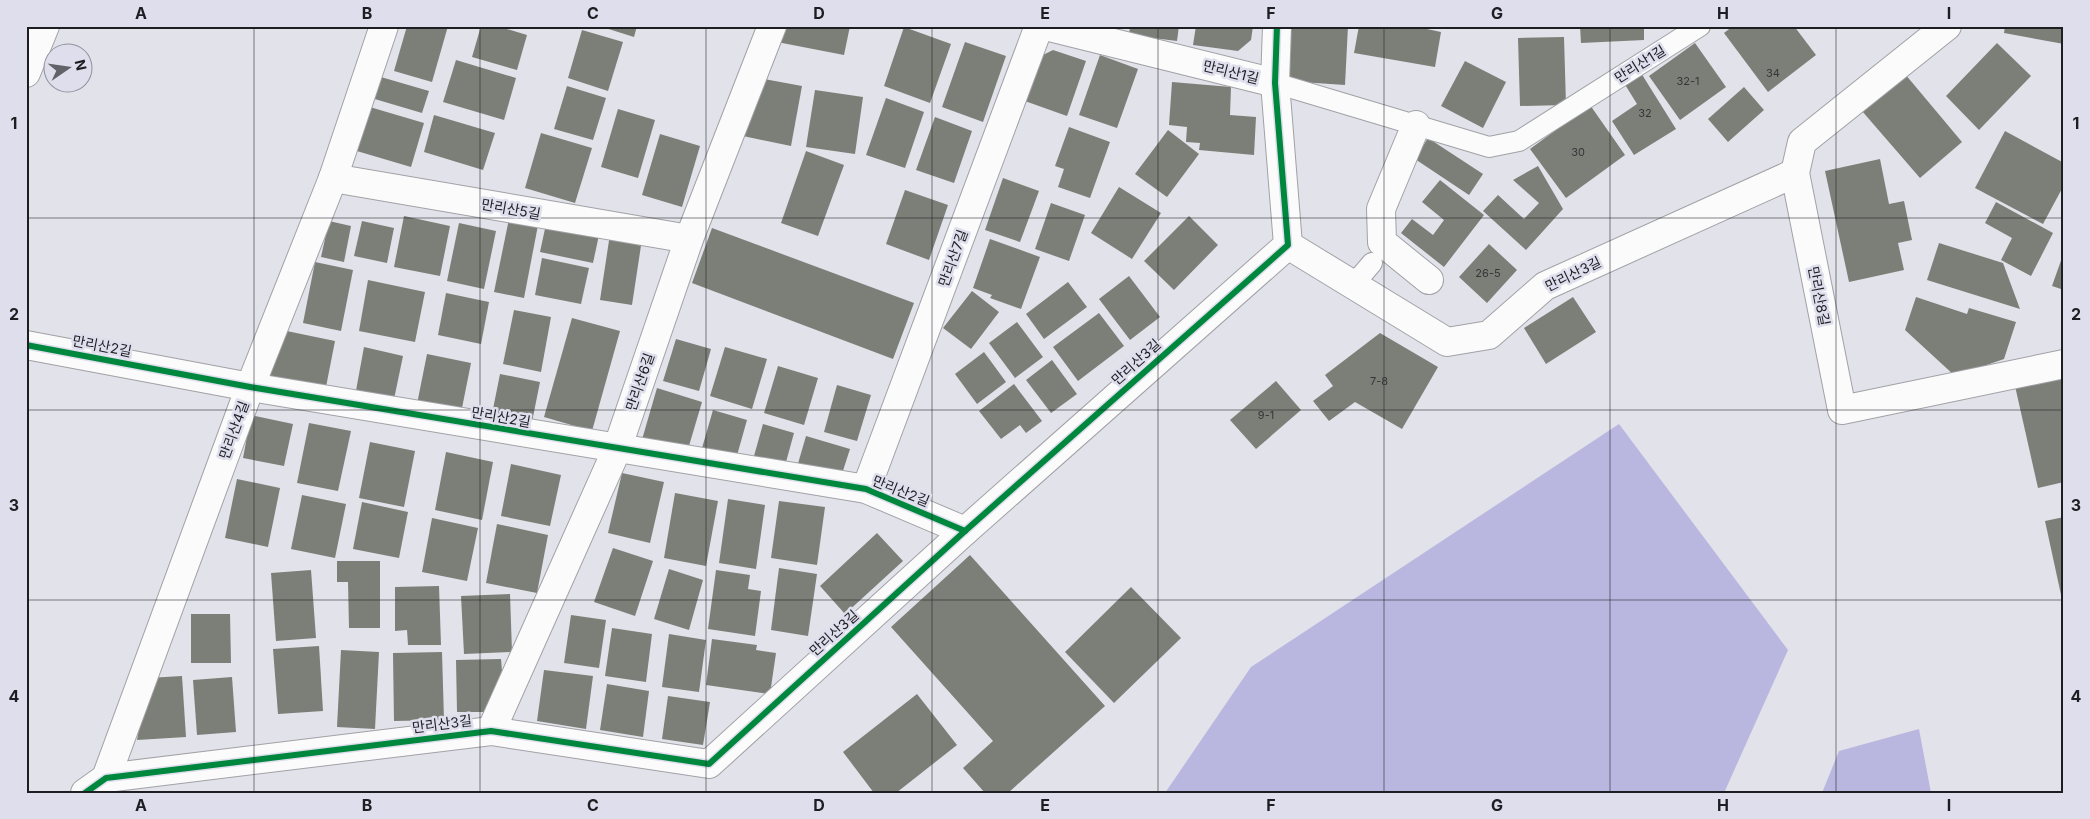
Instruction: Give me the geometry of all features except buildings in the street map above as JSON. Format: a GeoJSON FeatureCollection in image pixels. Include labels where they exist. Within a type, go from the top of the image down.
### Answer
{"type":"FeatureCollection","features":[{"type":"Feature","properties":{"kind":"street"},"geometry":{"type":"LineString","coordinates":[[26,72],[45,26]]}},
{"type":"Feature","properties":{"kind":"street","name":"만리산4길"},"geometry":{"type":"LineString","coordinates":[[95,785],[333,178],[384,26]]}},
{"type":"Feature","properties":{"kind":"street","name":"만리산6길"},"geometry":{"type":"LineString","coordinates":[[491,731],[617,449],[689,240],[772,26]]}},
{"type":"Feature","properties":{"kind":"street","name":"만리산7길"},"geometry":{"type":"LineString","coordinates":[[866,489],[1039,26]]}},
{"type":"Feature","properties":{"kind":"street","name":"만리산1길"},"geometry":{"type":"LineString","coordinates":[[1045,26],[1275,83]]}},
{"type":"Feature","properties":{"kind":"street"},"geometry":{"type":"LineString","coordinates":[[1277,26],[1275,83],[1288,244]]}},
{"type":"Feature","properties":{"kind":"street","name":"만리산8길"},"geometry":{"type":"LineString","coordinates":[[1947,26],[1802,142],[1795,173],[1842,410],[2064,364]]}},
{"type":"Feature","properties":{"kind":"street"},"geometry":{"type":"LineString","coordinates":[[1416,125],[1381,209],[1382,242],[1429,280]]}},
{"type":"Feature","properties":{"kind":"street","name":"만리산3길"},"geometry":{"type":"LineString","coordinates":[[95,785],[491,731],[709,764],[965,531],[1288,244],[1447,342],[1489,335],[1545,286],[1795,173]]}},
{"type":"Feature","properties":{"kind":"street","name":"만리산5길"},"geometry":{"type":"LineString","coordinates":[[333,178],[689,240]]}},
{"type":"Feature","properties":{"kind":"street","name":"만리산2길"},"geometry":{"type":"LineString","coordinates":[[26,345],[250,387],[866,489],[965,531]]}},
{"type":"Feature","properties":{"kind":"lane","name":"만리산1길"},"geometry":{"type":"LineString","coordinates":[[1275,83],[1489,147],[1519,141],[1700,26]]}},
{"type":"Feature","properties":{"kind":"lane"},"geometry":{"type":"LineString","coordinates":[[1354,284],[1372,263]]}},
{"type":"Feature","properties":{"kind":"shaded area"},"geometry":{"type":"Polygon","coordinates":[[[1619,424],[1788,650],[1724,793],[1165,793],[1251,667],[1619,424]]]}},
{"type":"Feature","properties":{"kind":"shaded area"},"geometry":{"type":"Polygon","coordinates":[[[1919,729],[1931,793],[1822,793],[1839,751],[1919,729]]]}},
{"type":"Feature","properties":{"kind":"cycle path"},"geometry":{"type":"LineString","coordinates":[[85,793],[106,778],[491,731],[709,764],[965,531],[1288,245],[1275,83],[1277,26]]}},
{"type":"Feature","properties":{"kind":"cycle path"},"geometry":{"type":"LineString","coordinates":[[26,345],[250,387],[866,489],[965,531]]}}]}
